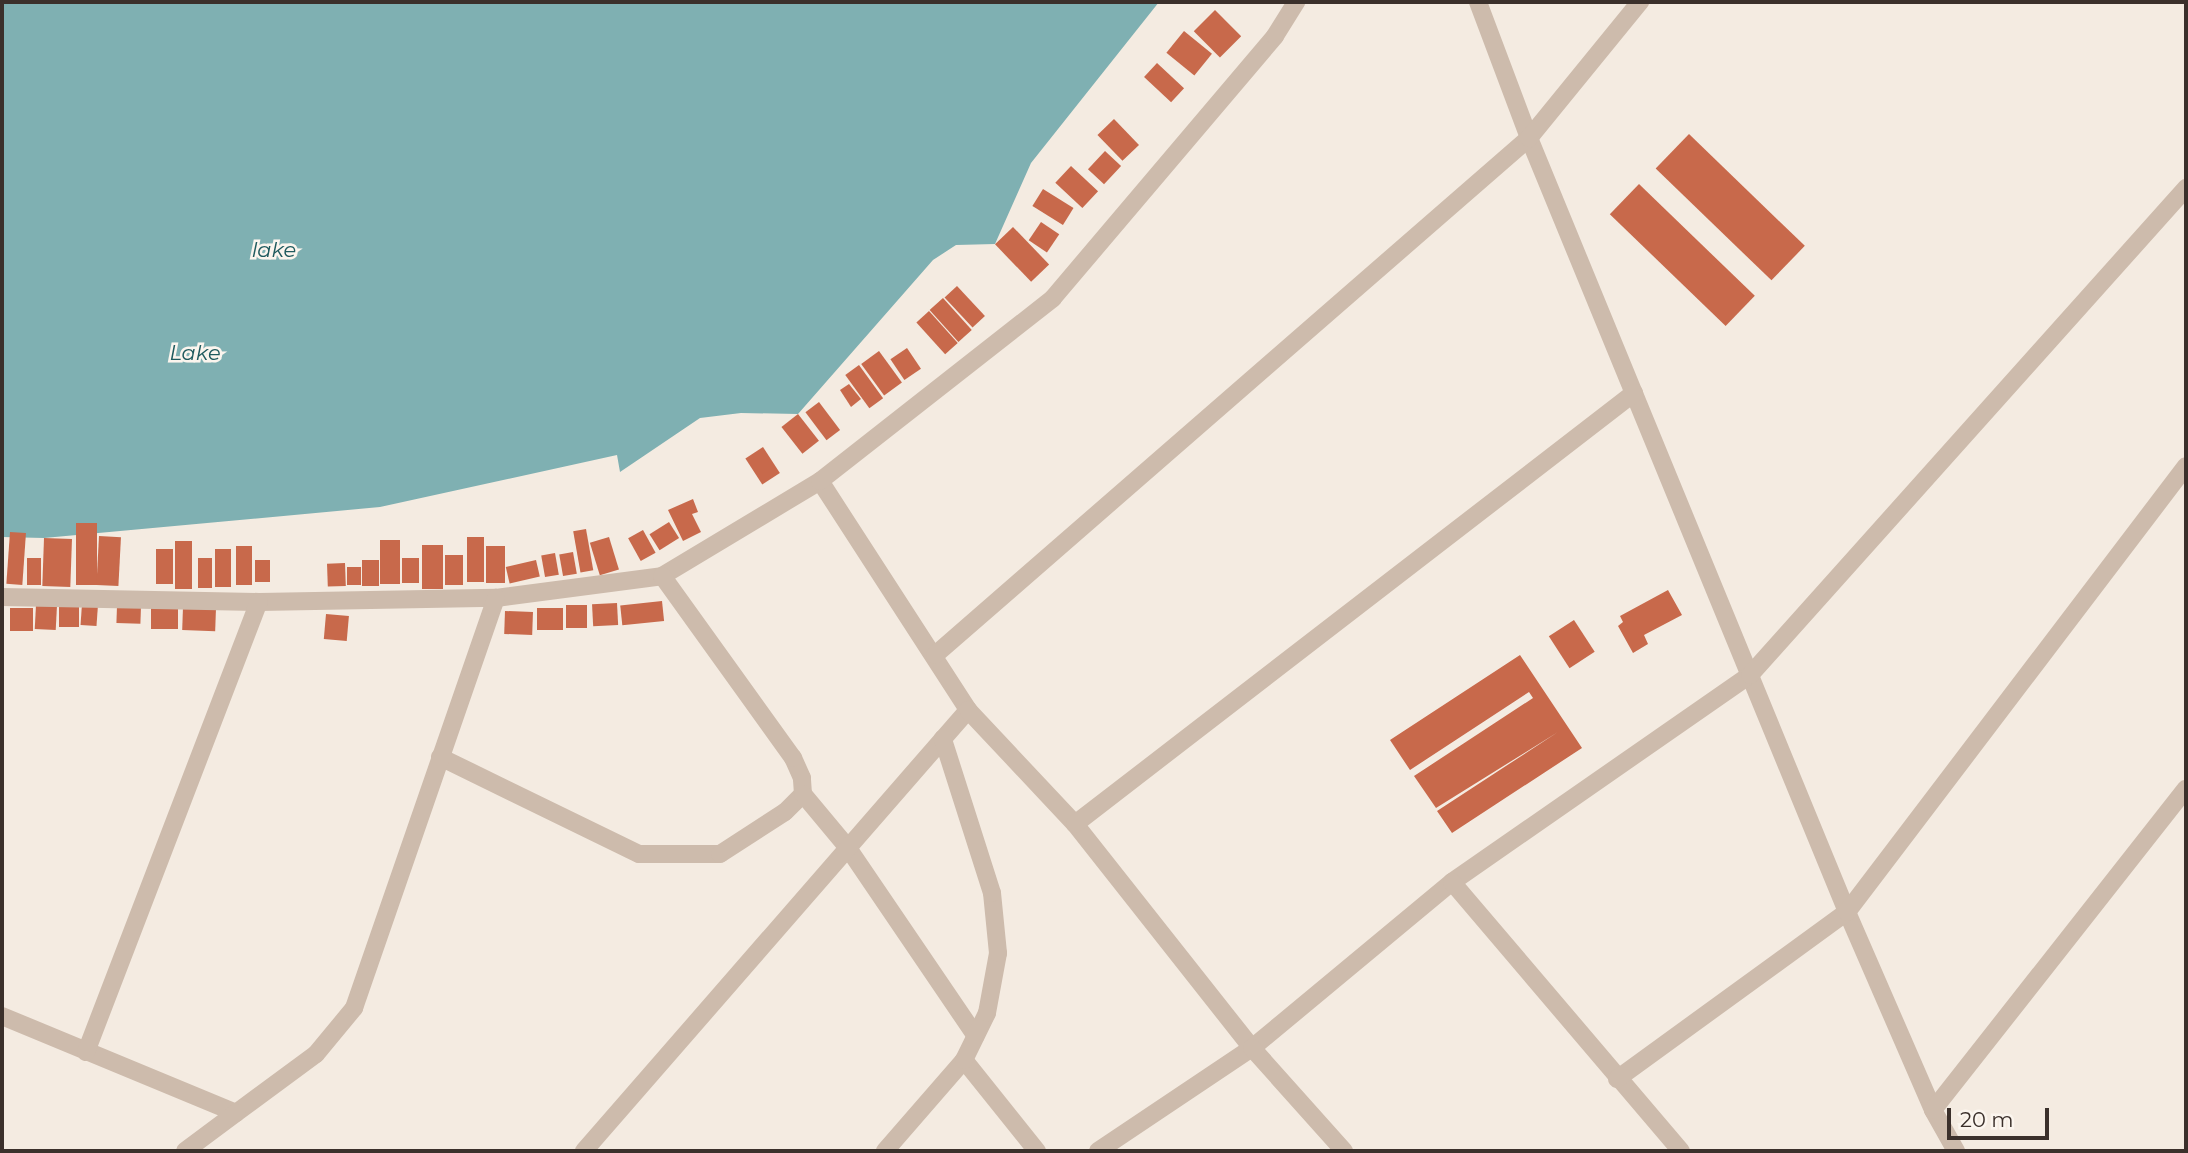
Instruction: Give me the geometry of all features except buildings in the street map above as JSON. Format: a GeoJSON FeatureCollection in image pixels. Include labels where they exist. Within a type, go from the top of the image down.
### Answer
{"type":"FeatureCollection","features":[{"type":"Feature","properties":{"kind":"street"},"geometry":{"type":"LineString","coordinates":[[2,597],[259,602],[496,598],[662,576],[820,481],[1053,298],[1275,36],[1296,2]]}},
{"type":"Feature","properties":{"kind":"street"},"geometry":{"type":"LineString","coordinates":[[1478,2],[1529,138],[1847,912],[1933,1110],[1956,1151]]}},
{"type":"Feature","properties":{"kind":"street"},"geometry":{"type":"LineString","coordinates":[[935,655],[1529,138],[1640,2]]}},
{"type":"Feature","properties":{"kind":"street"},"geometry":{"type":"LineString","coordinates":[[1098,1151],[1252,1048],[1452,882],[1750,675],[2186,188]]}},
{"type":"Feature","properties":{"kind":"street"},"geometry":{"type":"LineString","coordinates":[[1075,824],[1634,393]]}},
{"type":"Feature","properties":{"kind":"street"},"geometry":{"type":"LineString","coordinates":[[1617,1079],[1847,912],[2186,466]]}},
{"type":"Feature","properties":{"kind":"street"},"geometry":{"type":"LineString","coordinates":[[820,481],[935,655],[968,710],[1075,824],[1252,1048],[1344,1151]]}},
{"type":"Feature","properties":{"kind":"street"},"geometry":{"type":"LineString","coordinates":[[662,576],[793,758],[802,778],[803,794],[848,848],[976,1036]]}},
{"type":"Feature","properties":{"kind":"street"},"geometry":{"type":"LineString","coordinates":[[185,1151],[316,1054],[354,1008],[496,598]]}},
{"type":"Feature","properties":{"kind":"street"},"geometry":{"type":"LineString","coordinates":[[86,1052],[259,602]]}},
{"type":"Feature","properties":{"kind":"street"},"geometry":{"type":"LineString","coordinates":[[584,1151],[968,710]]}},
{"type":"Feature","properties":{"kind":"street"},"geometry":{"type":"LineString","coordinates":[[885,1151],[964,1060],[987,1013],[998,953],[992,893],[943,739]]}},
{"type":"Feature","properties":{"kind":"street"},"geometry":{"type":"LineString","coordinates":[[440,757],[614,845],[659,857],[720,853],[785,812],[803,794]]}},
{"type":"Feature","properties":{"kind":"street"},"geometry":{"type":"LineString","coordinates":[[1933,1110],[2186,789]]}},
{"type":"Feature","properties":{"kind":"street"},"geometry":{"type":"LineString","coordinates":[[1452,882],[1681,1151]]}},
{"type":"Feature","properties":{"kind":"street"},"geometry":{"type":"LineString","coordinates":[[2,1016],[236,1113]]}},
{"type":"Feature","properties":{"kind":"street"},"geometry":{"type":"LineString","coordinates":[[964,1060],[1037,1151]]}},
{"type":"Feature","properties":{"kind":"water","name":"lake"},"geometry":{"type":"Polygon","coordinates":[[[2,2],[1159,2],[1031,163],[995,244],[956,245],[933,260],[798,414],[741,413],[700,418],[620,472],[617,455],[380,507],[44,538],[2,537],[2,2]]]}},
{"type":"Feature","properties":{"kind":"water label","name":"Lake"},"geometry":{"type":"Point","coordinates":[195,353]}}]}
